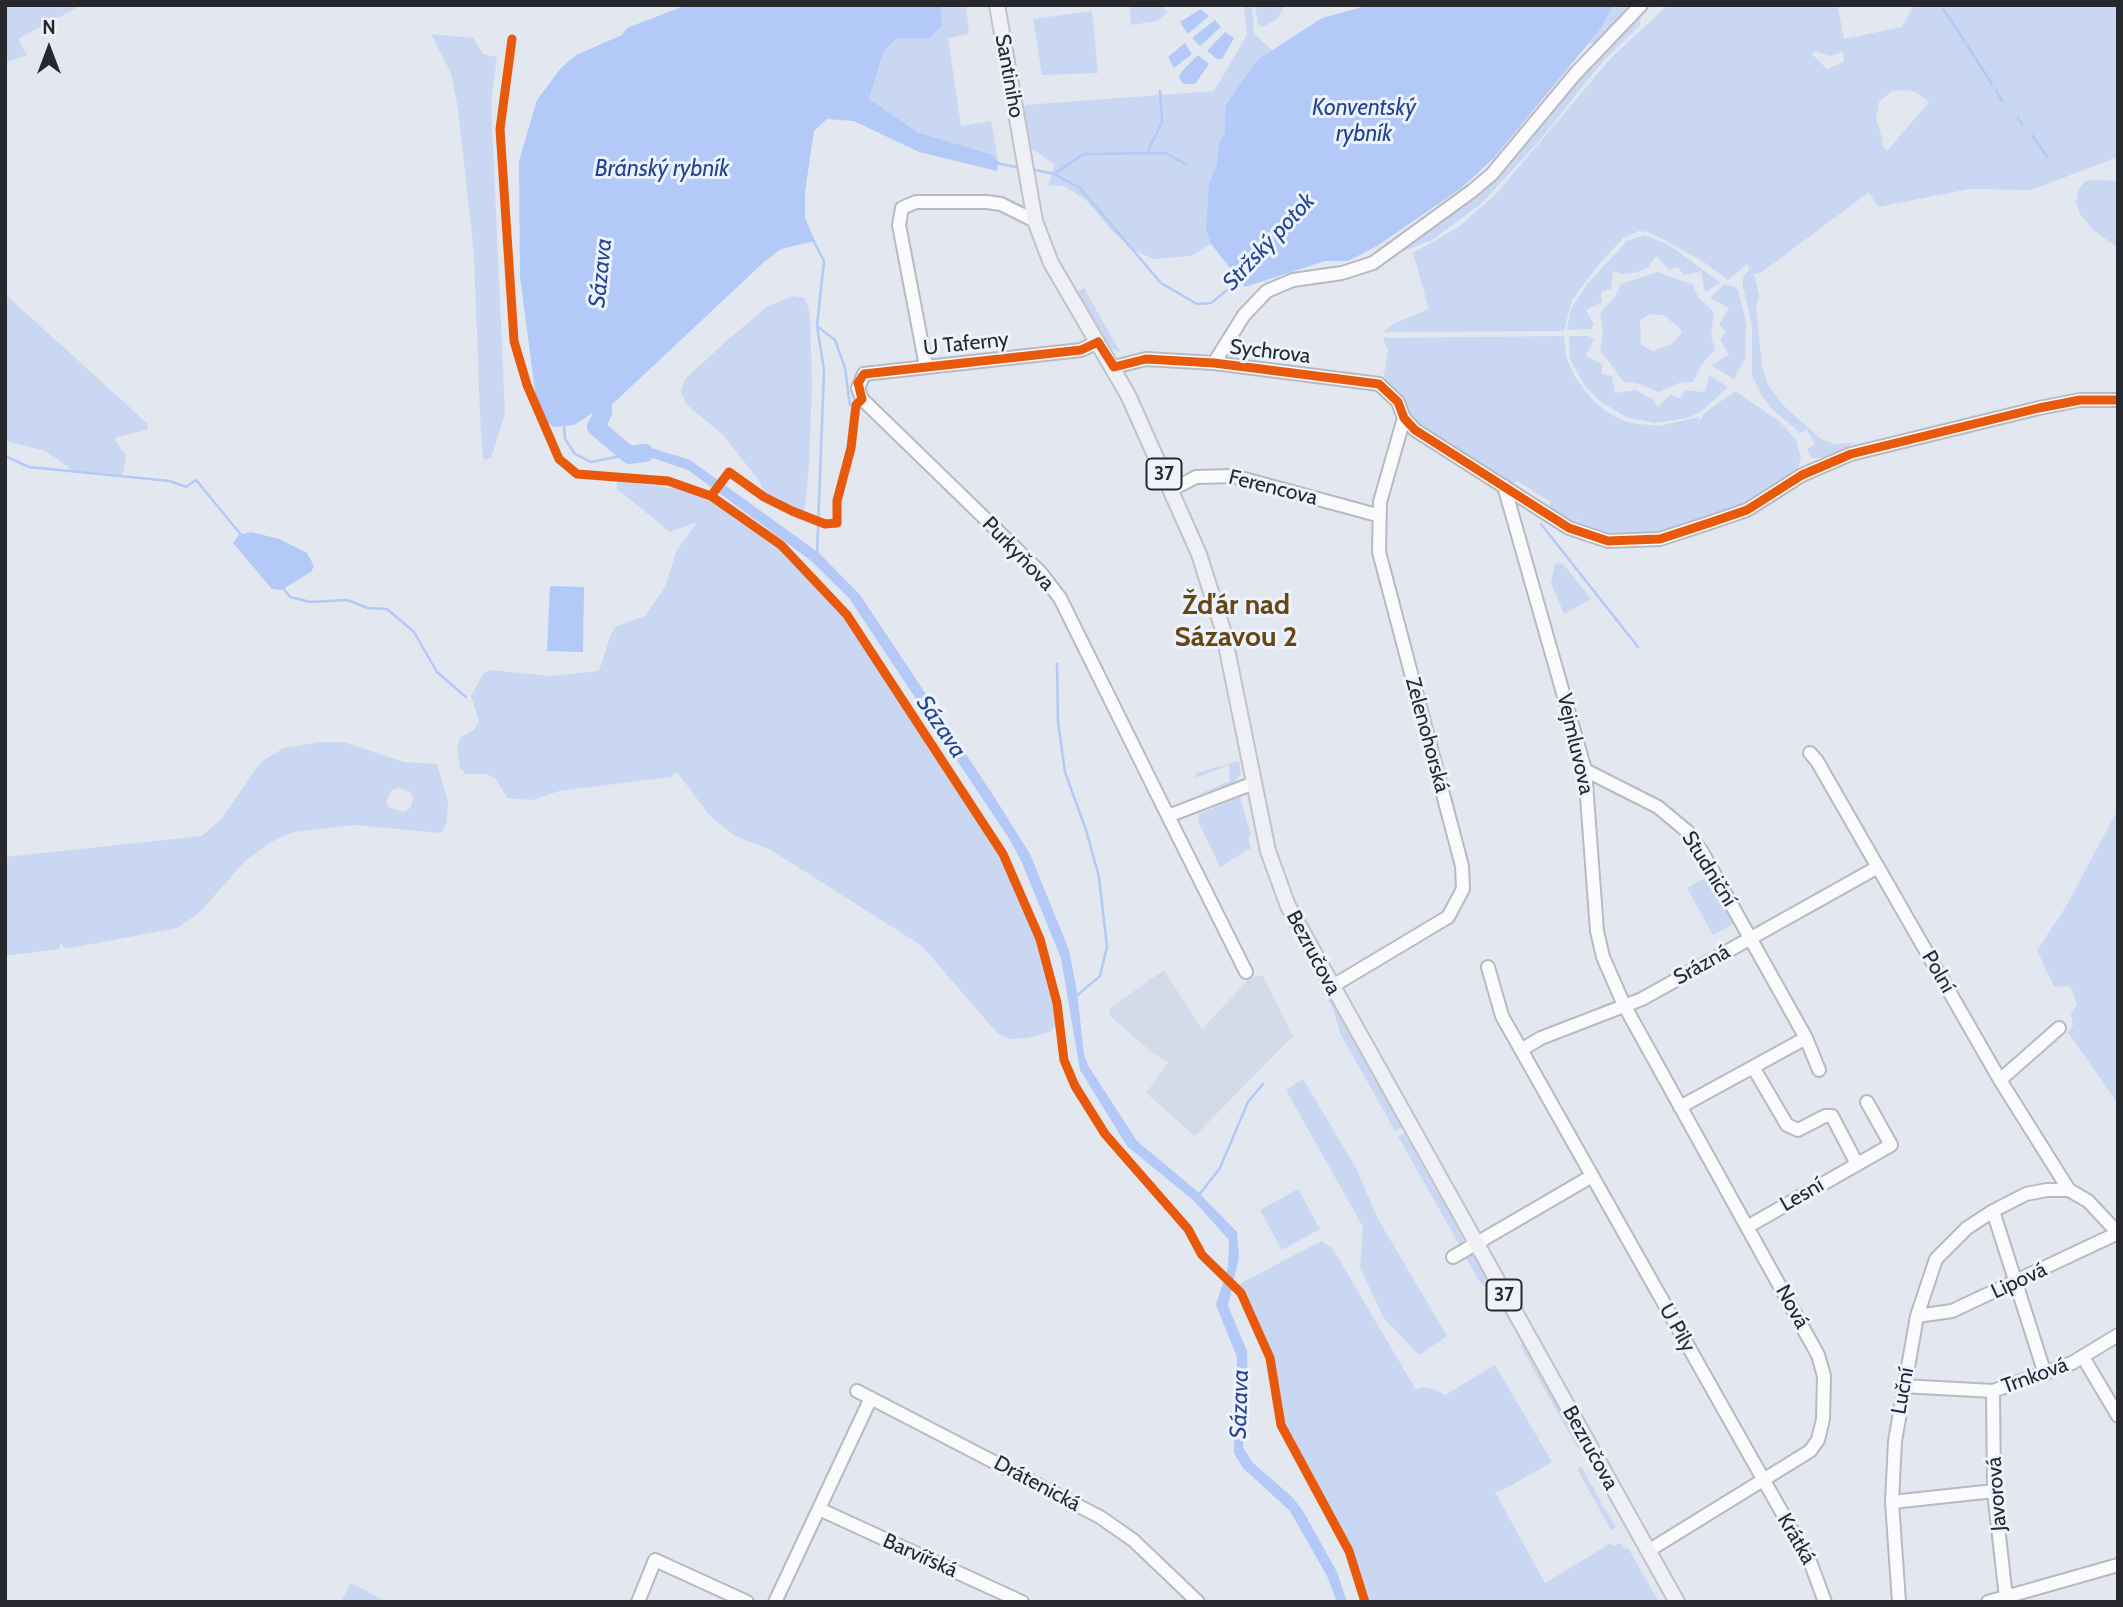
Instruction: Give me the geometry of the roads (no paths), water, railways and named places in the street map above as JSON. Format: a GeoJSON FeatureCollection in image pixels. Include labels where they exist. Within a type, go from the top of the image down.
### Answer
{"type":"FeatureCollection","features":[{"type":"Feature","properties":{"kind":"main road","name":"Santiniho"},"geometry":{"type":"LineString","coordinates":[[997,5],[1035,221]]}},
{"type":"Feature","properties":{"kind":"main road","name":"Bezručova"},"geometry":{"type":"LineString","coordinates":[[1035,221],[1051,263],[1114,367],[1199,554],[1214,597],[1277,877],[1299,929],[1677,1602]]}},
{"type":"Feature","properties":{"kind":"street","name":"Sychrova"},"geometry":{"type":"LineString","coordinates":[[1214,363],[1244,315],[1268,291],[1293,280],[1350,271],[1373,263],[1472,191],[1492,174],[1576,73],[1641,5]]}},
{"type":"Feature","properties":{"kind":"street","name":"U Taferny"},"geometry":{"type":"LineString","coordinates":[[926,366],[899,225],[902,208],[916,202],[987,202],[1001,204],[1035,221]]}},
{"type":"Feature","properties":{"kind":"street","name":"U Taferny"},"geometry":{"type":"LineString","coordinates":[[862,399],[858,383],[864,374],[1081,350],[1098,342]]}},
{"type":"Feature","properties":{"kind":"street","name":"Sychrova"},"geometry":{"type":"LineString","coordinates":[[1114,367],[1146,359],[1214,363],[1379,384],[1398,402],[1404,418],[1415,430],[1580,533],[1608,541],[1642,541],[1674,536],[1747,509],[1802,475],[1851,454],[2039,408],[2080,400],[2118,400]]}},
{"type":"Feature","properties":{"kind":"street","name":"Purkyňova"},"geometry":{"type":"LineString","coordinates":[[862,399],[1040,572],[1060,598],[1246,972]]}},
{"type":"Feature","properties":{"kind":"street","name":"Zelenohorská"},"geometry":{"type":"LineString","coordinates":[[1331,988],[1448,917],[1457,906],[1463,889],[1462,866],[1380,562],[1377,515],[1404,418]]}},
{"type":"Feature","properties":{"kind":"street","name":"Ferencova"},"geometry":{"type":"LineString","coordinates":[[1171,490],[1196,477],[1233,476],[1377,515]]}},
{"type":"Feature","properties":{"kind":"street","name":"Vejmluvova"},"geometry":{"type":"LineString","coordinates":[[1504,486],[1585,770],[1598,940],[1624,1005]]}},
{"type":"Feature","properties":{"kind":"street","name":"Polní"},"geometry":{"type":"LineString","coordinates":[[1810,753],[2000,1080],[2069,1190]]}},
{"type":"Feature","properties":{"kind":"street","name":"Studniční"},"geometry":{"type":"LineString","coordinates":[[1585,770],[1676,819],[1702,852],[1751,938]]}},
{"type":"Feature","properties":{"kind":"street"},"geometry":{"type":"LineString","coordinates":[[1168,816],[1254,783]]}},
{"type":"Feature","properties":{"kind":"street","name":"Srázná"},"geometry":{"type":"LineString","coordinates":[[1521,1050],[1541,1038],[1642,999],[1878,867]]}},
{"type":"Feature","properties":{"kind":"street"},"geometry":{"type":"LineString","coordinates":[[1751,938],[1806,1038],[1819,1070]]}},
{"type":"Feature","properties":{"kind":"street","name":"U Pily"},"geometry":{"type":"LineString","coordinates":[[1488,967],[1502,1016],[1761,1479]]}},
{"type":"Feature","properties":{"kind":"street","name":"Nová"},"geometry":{"type":"LineString","coordinates":[[1624,1005],[1818,1355],[1826,1390],[1821,1432],[1815,1445],[1802,1458],[1761,1479],[1648,1551]]}},
{"type":"Feature","properties":{"kind":"street"},"geometry":{"type":"LineString","coordinates":[[2000,1080],[2059,1028]]}},
{"type":"Feature","properties":{"kind":"street"},"geometry":{"type":"LineString","coordinates":[[1680,1107],[1806,1038]]}},
{"type":"Feature","properties":{"kind":"street"},"geometry":{"type":"LineString","coordinates":[[1753,1067],[1787,1125],[1798,1130],[1825,1116],[1832,1116],[1857,1164]]}},
{"type":"Feature","properties":{"kind":"street","name":"Lesní"},"geometry":{"type":"LineString","coordinates":[[1747,1227],[1891,1145],[1867,1102]]}},
{"type":"Feature","properties":{"kind":"street"},"geometry":{"type":"LineString","coordinates":[[1453,1256],[1592,1176]]}},
{"type":"Feature","properties":{"kind":"street"},"geometry":{"type":"LineString","coordinates":[[2069,1190],[2088,1201],[2118,1233]]}},
{"type":"Feature","properties":{"kind":"street","name":"Luční"},"geometry":{"type":"LineString","coordinates":[[1899,1602],[1892,1502],[1895,1441],[1902,1386],[1917,1317],[1936,1259],[1967,1228],[1993,1211],[2026,1194],[2069,1190]]}},
{"type":"Feature","properties":{"kind":"street"},"geometry":{"type":"LineString","coordinates":[[1993,1211],[2045,1374]]}},
{"type":"Feature","properties":{"kind":"street","name":"Lipová"},"geometry":{"type":"LineString","coordinates":[[1917,1317],[1952,1311],[2015,1284],[2118,1233]]}},
{"type":"Feature","properties":{"kind":"street","name":"Trnková"},"geometry":{"type":"LineString","coordinates":[[1902,1386],[1993,1391],[2045,1374],[2083,1357],[2118,1335]]}},
{"type":"Feature","properties":{"kind":"street"},"geometry":{"type":"LineString","coordinates":[[2083,1357],[2118,1416]]}},
{"type":"Feature","properties":{"kind":"street","name":"Drátenická"},"geometry":{"type":"LineString","coordinates":[[858,1391],[1100,1517],[1153,1557],[1198,1602]]}},
{"type":"Feature","properties":{"kind":"street","name":"Javorová"},"geometry":{"type":"LineString","coordinates":[[1993,1391],[1994,1491],[2006,1598]]}},
{"type":"Feature","properties":{"kind":"street"},"geometry":{"type":"LineString","coordinates":[[775,1602],[871,1398]]}},
{"type":"Feature","properties":{"kind":"street","name":"Krátká"},"geometry":{"type":"LineString","coordinates":[[1761,1479],[1811,1564],[1825,1602]]}},
{"type":"Feature","properties":{"kind":"street"},"geometry":{"type":"LineString","coordinates":[[1892,1502],[1994,1491]]}},
{"type":"Feature","properties":{"kind":"street","name":"Barvířská"},"geometry":{"type":"LineString","coordinates":[[819,1509],[1022,1602]]}},
{"type":"Feature","properties":{"kind":"street"},"geometry":{"type":"LineString","coordinates":[[638,1602],[655,1560],[747,1602]]}},
{"type":"Feature","properties":{"kind":"street"},"geometry":{"type":"LineString","coordinates":[[1988,1602],[2118,1565]]}},
{"type":"Feature","properties":{"kind":"water","name":"Bránský rybník"},"geometry":{"type":"Polygon","coordinates":[[[687,5],[940,5],[942,25],[930,38],[896,38],[883,53],[869,99],[919,133],[991,154],[998,161],[997,171],[919,152],[854,121],[827,119],[814,131],[805,192],[805,218],[815,241],[781,249],[765,261],[603,413],[594,412],[574,425],[554,427],[548,423],[536,398],[520,277],[519,161],[537,100],[561,68],[576,55],[622,35],[627,28],[687,5]]]}},
{"type":"Feature","properties":{"kind":"water","name":"Konventský rybník"},"geometry":{"type":"Polygon","coordinates":[[[1370,5],[1613,5],[1601,28],[1494,158],[1460,189],[1377,246],[1348,261],[1325,261],[1245,287],[1211,244],[1206,230],[1209,183],[1217,164],[1219,143],[1225,133],[1225,106],[1256,61],[1322,18],[1370,5]]]}},
{"type":"Feature","properties":{"kind":"water"},"geometry":{"type":"Polygon","coordinates":[[[1201,9],[1209,16],[1188,34],[1180,22],[1201,9]]]}},
{"type":"Feature","properties":{"kind":"water"},"geometry":{"type":"Polygon","coordinates":[[[1215,20],[1221,27],[1200,46],[1192,38],[1215,20]]]}},
{"type":"Feature","properties":{"kind":"water"},"geometry":{"type":"Polygon","coordinates":[[[1225,32],[1234,38],[1222,59],[1217,59],[1207,51],[1225,32]]]}},
{"type":"Feature","properties":{"kind":"water"},"geometry":{"type":"Polygon","coordinates":[[[1185,43],[1192,54],[1174,68],[1168,57],[1185,43]]]}},
{"type":"Feature","properties":{"kind":"water"},"geometry":{"type":"Polygon","coordinates":[[[1198,55],[1209,64],[1195,84],[1183,84],[1179,77],[1182,71],[1198,55]]]}},
{"type":"Feature","properties":{"kind":"water"},"geometry":{"type":"Polygon","coordinates":[[[631,448],[655,449],[690,460],[819,553],[860,595],[1030,854],[1069,950],[1084,1055],[1089,1067],[1137,1141],[1197,1191],[1237,1232],[1239,1257],[1228,1306],[1247,1351],[1248,1396],[1243,1447],[1252,1462],[1292,1497],[1303,1511],[1337,1572],[1347,1602],[1337,1602],[1327,1576],[1290,1511],[1243,1468],[1234,1453],[1237,1357],[1216,1305],[1228,1267],[1229,1240],[1194,1201],[1127,1146],[1080,1070],[1061,958],[1010,840],[849,598],[810,560],[688,470],[653,458],[629,459],[619,452],[631,448]]]}},
{"type":"Feature","properties":{"kind":"water"},"geometry":{"type":"Polygon","coordinates":[[[251,532],[279,539],[307,553],[314,566],[311,572],[281,590],[272,589],[233,543],[239,535],[251,532]]]}},
{"type":"Feature","properties":{"kind":"water"},"geometry":{"type":"Polygon","coordinates":[[[550,586],[584,587],[583,652],[547,651],[550,586]]]}},
{"type":"Feature","properties":{"kind":"waterway"},"geometry":{"type":"LineString","coordinates":[[1943,9],[1965,42]]}},
{"type":"Feature","properties":{"kind":"waterway"},"geometry":{"type":"LineString","coordinates":[[1967,45],[1992,84]]}},
{"type":"Feature","properties":{"kind":"waterway"},"geometry":{"type":"LineString","coordinates":[[1996,90],[2002,101]]}},
{"type":"Feature","properties":{"kind":"waterway"},"geometry":{"type":"LineString","coordinates":[[1147,153],[1162,122],[1160,91]]}},
{"type":"Feature","properties":{"kind":"waterway"},"geometry":{"type":"LineString","coordinates":[[2018,118],[2022,124]]}},
{"type":"Feature","properties":{"kind":"waterway"},"geometry":{"type":"LineString","coordinates":[[2032,135],[2047,157]]}},
{"type":"Feature","properties":{"kind":"waterway"},"geometry":{"type":"LineString","coordinates":[[1054,174],[1084,154],[1165,153],[1186,164]]}},
{"type":"Feature","properties":{"kind":"waterway","name":"Stržský potok"},"geometry":{"type":"LineString","coordinates":[[996,163],[1021,168]]}},
{"type":"Feature","properties":{"kind":"waterway","name":"Stržský potok"},"geometry":{"type":"LineString","coordinates":[[1031,169],[1054,174],[1080,188],[1161,283],[1197,304],[1211,303],[1242,278]]}},
{"type":"Feature","properties":{"kind":"waterway"},"geometry":{"type":"LineString","coordinates":[[812,238],[824,261],[817,326],[824,370],[817,554]]}},
{"type":"Feature","properties":{"kind":"waterway"},"geometry":{"type":"LineString","coordinates":[[817,326],[835,340],[845,368],[850,405]]}},
{"type":"Feature","properties":{"kind":"waterway","name":"Sázava"},"geometry":{"type":"LineString","coordinates":[[603,389],[603,413],[596,427],[629,455],[645,453]]}},
{"type":"Feature","properties":{"kind":"waterway"},"geometry":{"type":"LineString","coordinates":[[564,427],[565,439],[575,454],[591,462],[626,455]]}},
{"type":"Feature","properties":{"kind":"waterway"},"geometry":{"type":"LineString","coordinates":[[5,456],[29,467],[170,481],[186,487],[196,480],[242,536]]}},
{"type":"Feature","properties":{"kind":"waterway"},"geometry":{"type":"LineString","coordinates":[[1541,524],[1638,647]]}},
{"type":"Feature","properties":{"kind":"waterway"},"geometry":{"type":"LineString","coordinates":[[283,588],[290,597],[310,602],[347,600],[368,608],[387,609],[414,632],[437,672],[466,697]]}},
{"type":"Feature","properties":{"kind":"waterway"},"geometry":{"type":"LineString","coordinates":[[1057,664],[1058,722],[1065,772],[1086,830],[1099,877],[1107,947],[1100,976],[1075,997]]}},
{"type":"Feature","properties":{"kind":"waterway"},"geometry":{"type":"LineString","coordinates":[[1199,1195],[1220,1168],[1248,1102],[1263,1084]]}},
{"type":"Feature","properties":{"kind":"district","name":"Žďár nad Sázavou 2"},"geometry":{"type":"Point","coordinates":[1236,622]}}]}
